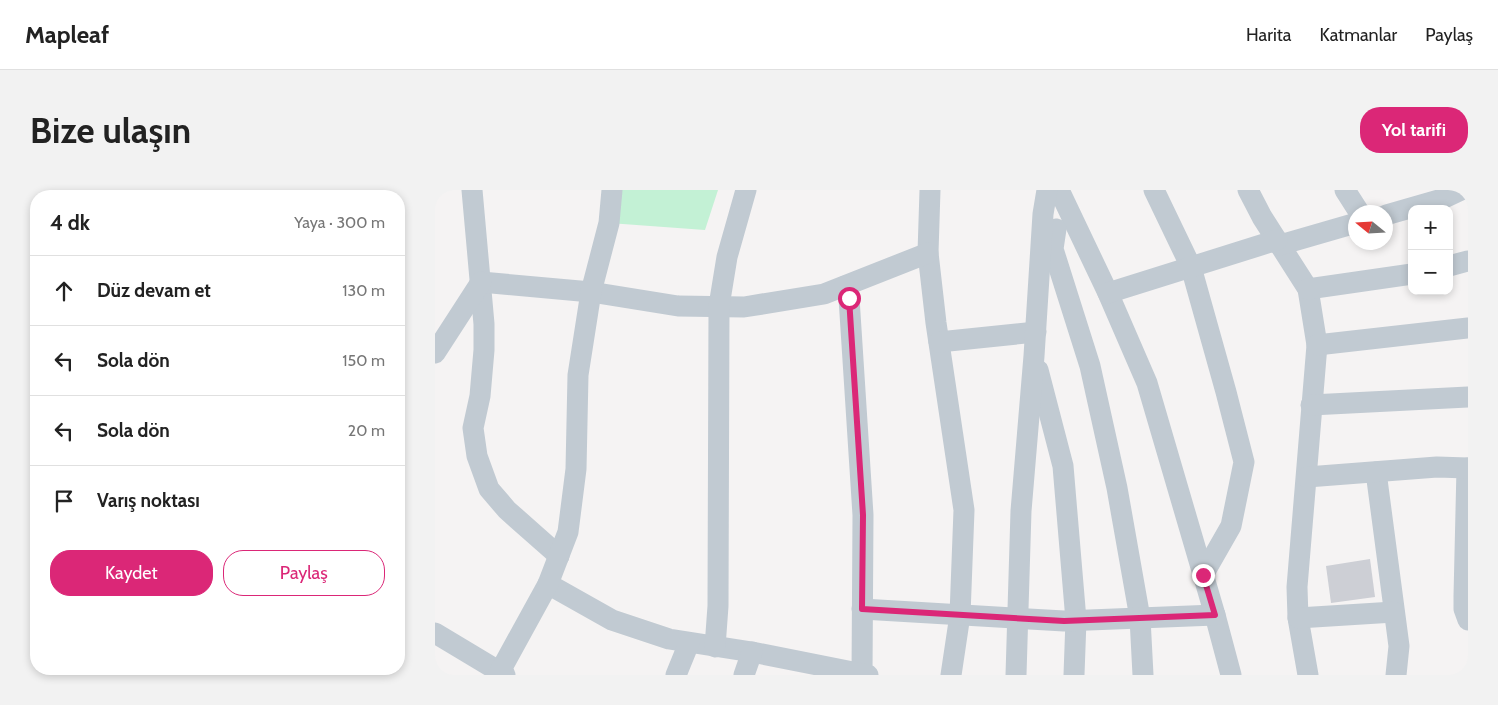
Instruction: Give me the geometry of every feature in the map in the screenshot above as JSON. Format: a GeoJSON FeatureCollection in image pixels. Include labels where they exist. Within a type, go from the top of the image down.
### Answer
{"type":"FeatureCollection","features":[{"type":"Feature","properties":{"kind":"street"},"geometry":{"type":"LineString","coordinates":[[471,190],[481,282],[484,350],[480,396],[473,428],[477,456],[489,490],[507,510],[559,556]]}},
{"type":"Feature","properties":{"kind":"street"},"geometry":{"type":"LineString","coordinates":[[435,633],[501,674],[548,584],[568,532],[576,469],[578,375],[591,292],[609,223],[613,190]]}},
{"type":"Feature","properties":{"kind":"street"},"geometry":{"type":"LineString","coordinates":[[715,647],[718,606],[719,306],[727,258],[747,190]]}},
{"type":"Feature","properties":{"kind":"street"},"geometry":{"type":"LineString","coordinates":[[917,190],[921,256],[939,342],[964,510],[959,615],[951,675]]}},
{"type":"Feature","properties":{"kind":"street"},"geometry":{"type":"LineString","coordinates":[[921,256],[931,190]]}},
{"type":"Feature","properties":{"kind":"street"},"geometry":{"type":"LineString","coordinates":[[1016,675],[1021,511],[1036,332],[1043,214],[1047,190]]}},
{"type":"Feature","properties":{"kind":"street"},"geometry":{"type":"LineString","coordinates":[[1154,190],[1191,267],[1244,462],[1231,526],[1203,575]]}},
{"type":"Feature","properties":{"kind":"street"},"geometry":{"type":"LineString","coordinates":[[1248,190],[1308,289],[1317,345],[1297,587],[1298,618],[1308,675]]}},
{"type":"Feature","properties":{"kind":"street"},"geometry":{"type":"LineString","coordinates":[[1345,190],[1355,205]]}},
{"type":"Feature","properties":{"kind":"street"},"geometry":{"type":"LineString","coordinates":[[1393,213],[1442,199],[1461,190]]}},
{"type":"Feature","properties":{"kind":"street"},"geometry":{"type":"LineString","coordinates":[[1062,196],[1108,293],[1147,383],[1231,675]]}},
{"type":"Feature","properties":{"kind":"street"},"geometry":{"type":"LineString","coordinates":[[1062,196],[1053,249],[1090,366],[1117,488],[1140,618],[1143,675]]}},
{"type":"Feature","properties":{"kind":"street"},"geometry":{"type":"LineString","coordinates":[[1108,293],[1278,242],[1348,225]]}},
{"type":"Feature","properties":{"kind":"street"},"geometry":{"type":"LineString","coordinates":[[481,282],[591,292],[678,306],[744,307],[824,294],[921,256]]}},
{"type":"Feature","properties":{"kind":"street"},"geometry":{"type":"LineString","coordinates":[[1453,265],[1468,261]]}},
{"type":"Feature","properties":{"kind":"street"},"geometry":{"type":"LineString","coordinates":[[1308,289],[1408,275]]}},
{"type":"Feature","properties":{"kind":"street"},"geometry":{"type":"LineString","coordinates":[[435,353],[481,282]]}},
{"type":"Feature","properties":{"kind":"street"},"geometry":{"type":"LineString","coordinates":[[548,584],[612,620],[669,639],[752,652],[864,675],[862,609],[863,515],[849,298],[845,286]]}},
{"type":"Feature","properties":{"kind":"street"},"geometry":{"type":"LineString","coordinates":[[1317,345],[1468,328]]}},
{"type":"Feature","properties":{"kind":"street"},"geometry":{"type":"LineString","coordinates":[[939,342],[1036,332]]}},
{"type":"Feature","properties":{"kind":"street"},"geometry":{"type":"LineString","coordinates":[[1034,356],[1063,466],[1076,620],[1074,675]]}},
{"type":"Feature","properties":{"kind":"street"},"geometry":{"type":"LineString","coordinates":[[1311,405],[1468,397]]}},
{"type":"Feature","properties":{"kind":"street"},"geometry":{"type":"LineString","coordinates":[[1307,477],[1437,467],[1467,468],[1464,609],[1468,620]]}},
{"type":"Feature","properties":{"kind":"street"},"geometry":{"type":"LineString","coordinates":[[1376,472],[1399,646],[1396,675]]}},
{"type":"Feature","properties":{"kind":"street"},"geometry":{"type":"LineString","coordinates":[[862,609],[1076,620],[1215,615]]}},
{"type":"Feature","properties":{"kind":"street"},"geometry":{"type":"LineString","coordinates":[[1298,618],[1394,612]]}},
{"type":"Feature","properties":{"kind":"street"},"geometry":{"type":"LineString","coordinates":[[676,675],[689,642]]}},
{"type":"Feature","properties":{"kind":"street"},"geometry":{"type":"LineString","coordinates":[[745,675],[752,652]]}},
{"type":"Feature","properties":{"kind":"green space"},"geometry":{"type":"Polygon","coordinates":[[[611,190],[718,190],[705,230],[609,223],[611,190]]]}},
{"type":"Feature","properties":{"kind":"building"},"geometry":{"type":"Polygon","coordinates":[[[1370,559],[1375,597],[1331,603],[1326,566],[1370,559]]]}},
{"type":"Feature","properties":{"kind":"route"},"geometry":{"type":"LineString","coordinates":[[849,298],[863,515],[862,609],[1064,621],[1215,615],[1203,575]]}}]}
